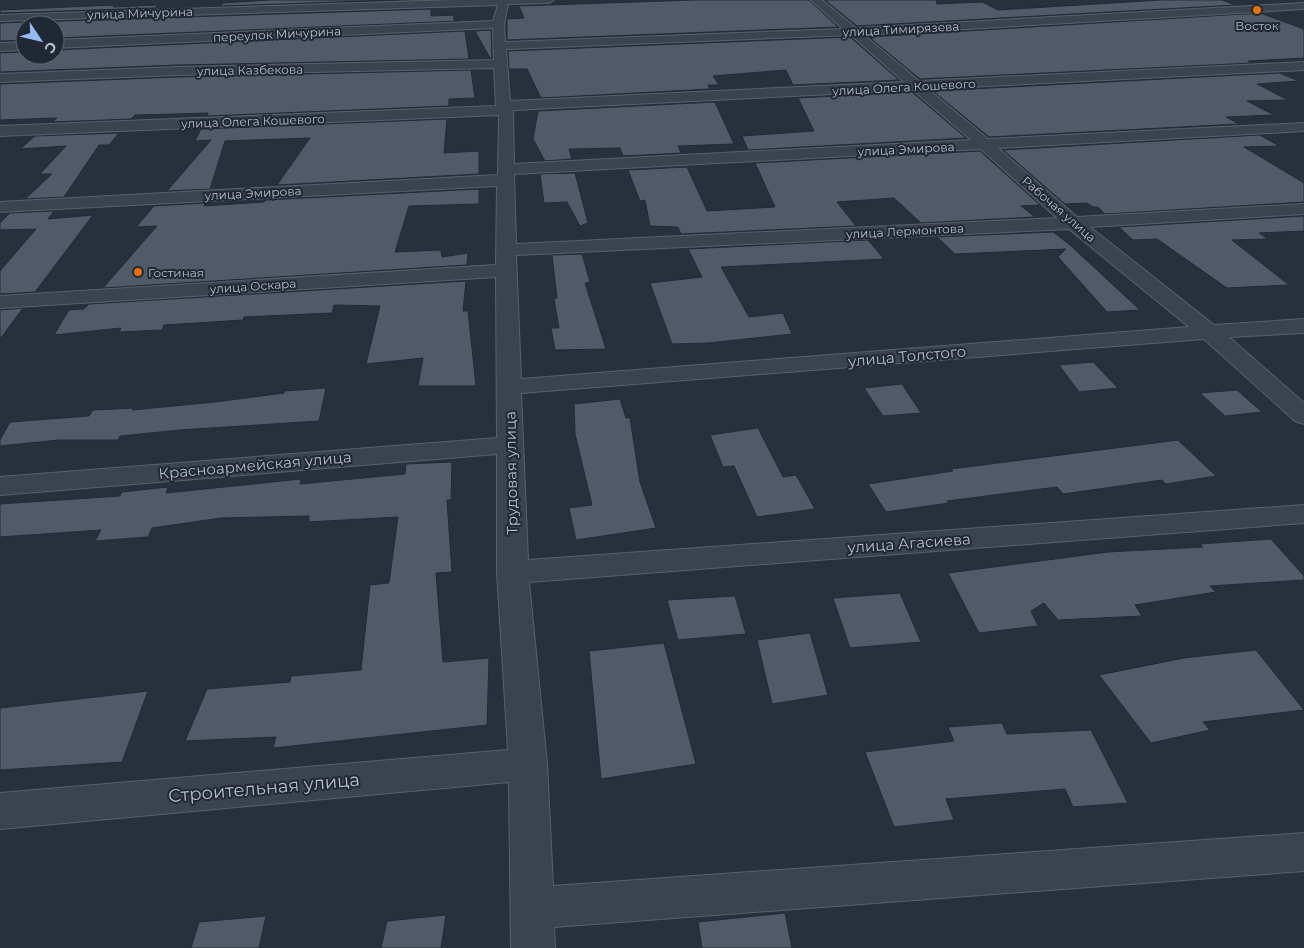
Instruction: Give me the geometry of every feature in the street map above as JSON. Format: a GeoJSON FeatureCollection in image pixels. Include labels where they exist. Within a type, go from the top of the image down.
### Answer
{"type":"FeatureCollection","features":[{"type":"Feature","properties":{"kind":"street","name":"улица Мичурина"},"geometry":{"type":"LineString","coordinates":[[0,18],[549,0]]}},
{"type":"Feature","properties":{"kind":"street","name":"Рабочая улица"},"geometry":{"type":"LineString","coordinates":[[816,0],[850,32],[986,145],[1072,223],[1208,332],[1304,416]]}},
{"type":"Feature","properties":{"kind":"street"},"geometry":{"type":"LineString","coordinates":[[1238,0],[1286,18]]}},
{"type":"Feature","properties":{"kind":"street","name":"Трудовая улица"},"geometry":{"type":"LineString","coordinates":[[504,1],[498,24],[505,108],[507,175],[506,260],[514,572],[528,764],[533,948]]}},
{"type":"Feature","properties":{"kind":"street","name":"улица Тимирязева"},"geometry":{"type":"LineString","coordinates":[[499,46],[850,32],[1304,6]]}},
{"type":"Feature","properties":{"kind":"street","name":"переулок Мичурина"},"geometry":{"type":"LineString","coordinates":[[65,44],[498,24]]}},
{"type":"Feature","properties":{"kind":"street"},"geometry":{"type":"LineString","coordinates":[[0,47],[15,46]]}},
{"type":"Feature","properties":{"kind":"street","name":"улица Казбекова"},"geometry":{"type":"LineString","coordinates":[[0,78],[178,71],[500,64]]}},
{"type":"Feature","properties":{"kind":"street","name":"улица Олега Кошевого"},"geometry":{"type":"LineString","coordinates":[[0,131],[505,108],[1304,66]]}},
{"type":"Feature","properties":{"kind":"street","name":"улица Эмирова"},"geometry":{"type":"LineString","coordinates":[[0,207],[986,145],[1304,127]]}},
{"type":"Feature","properties":{"kind":"street","name":"улица Лермонтова"},"geometry":{"type":"LineString","coordinates":[[506,260],[1304,209]]}},
{"type":"Feature","properties":{"kind":"street","name":"улица Оскара"},"geometry":{"type":"LineString","coordinates":[[0,302],[506,260]]}},
{"type":"Feature","properties":{"kind":"street","name":"улица Толстого"},"geometry":{"type":"LineString","coordinates":[[510,387],[1304,326]]}},
{"type":"Feature","properties":{"kind":"street","name":"Красноармейская улица"},"geometry":{"type":"LineString","coordinates":[[0,486],[511,445]]}},
{"type":"Feature","properties":{"kind":"street","name":"улица Агасиева"},"geometry":{"type":"LineString","coordinates":[[514,572],[1304,514]]}},
{"type":"Feature","properties":{"kind":"street","name":"Строительная улица"},"geometry":{"type":"LineString","coordinates":[[0,811],[528,764]]}},
{"type":"Feature","properties":{"kind":"street"},"geometry":{"type":"LineString","coordinates":[[532,908],[1304,852]]}},
{"type":"Feature","properties":{"kind":"building"},"geometry":{"type":"Polygon","coordinates":[[[270,0],[396,0],[220,6],[223,3],[270,0]]]}},
{"type":"Feature","properties":{"kind":"building"},"geometry":{"type":"Polygon","coordinates":[[[694,0],[809,0],[838,27],[507,40],[507,19],[524,18],[519,6],[694,0]]]}},
{"type":"Feature","properties":{"kind":"building"},"geometry":{"type":"Polygon","coordinates":[[[825,0],[936,0],[937,4],[982,2],[998,10],[1161,0],[1222,0],[1236,5],[857,26],[825,0]]]}},
{"type":"Feature","properties":{"kind":"building"},"geometry":{"type":"Polygon","coordinates":[[[114,5],[113,7],[158,5],[155,8],[0,13],[0,10],[114,5]]]}},
{"type":"Feature","properties":{"kind":"building"},"geometry":{"type":"Polygon","coordinates":[[[431,9],[431,16],[454,15],[454,21],[460,21],[65,38],[65,21],[431,9]]]}},
{"type":"Feature","properties":{"kind":"building"},"geometry":{"type":"Polygon","coordinates":[[[1260,13],[1304,29],[1304,58],[1248,61],[1252,63],[920,79],[869,37],[1260,13]]]}},
{"type":"Feature","properties":{"kind":"building"},"geometry":{"type":"Polygon","coordinates":[[[0,23],[15,23],[15,40],[0,41],[0,23]]]}},
{"type":"Feature","properties":{"kind":"building"},"geometry":{"type":"Polygon","coordinates":[[[491,30],[492,58],[490,58],[475,31],[491,30]]]}},
{"type":"Feature","properties":{"kind":"building"},"geometry":{"type":"Polygon","coordinates":[[[465,31],[469,59],[178,65],[0,72],[0,53],[15,52],[15,65],[65,65],[65,50],[465,31]]]}},
{"type":"Feature","properties":{"kind":"building"},"geometry":{"type":"Polygon","coordinates":[[[850,37],[899,80],[793,85],[786,70],[713,76],[719,85],[708,85],[710,89],[541,98],[527,69],[509,69],[508,51],[850,37]]]}},
{"type":"Feature","properties":{"kind":"building"},"geometry":{"type":"Polygon","coordinates":[[[471,70],[475,98],[449,99],[449,106],[207,116],[208,113],[135,115],[131,119],[52,122],[57,118],[0,120],[0,84],[178,77],[471,70]]]}},
{"type":"Feature","properties":{"kind":"building"},"geometry":{"type":"Polygon","coordinates":[[[1279,73],[1299,81],[1257,84],[1288,100],[1247,101],[1274,115],[1226,117],[1239,124],[989,137],[933,91],[1279,73]]]}},
{"type":"Feature","properties":{"kind":"building"},"geometry":{"type":"Polygon","coordinates":[[[912,92],[966,138],[748,150],[742,136],[814,131],[798,98],[912,92]]]}},
{"type":"Feature","properties":{"kind":"building"},"geometry":{"type":"Polygon","coordinates":[[[715,102],[734,144],[678,146],[681,153],[623,156],[620,148],[569,149],[572,159],[545,161],[533,139],[538,111],[715,102]]]}},
{"type":"Feature","properties":{"kind":"building"},"geometry":{"type":"Polygon","coordinates":[[[447,119],[444,153],[479,151],[479,174],[277,185],[310,138],[225,141],[210,189],[167,191],[211,140],[195,141],[201,129],[447,119]]]}},
{"type":"Feature","properties":{"kind":"building"},"geometry":{"type":"Polygon","coordinates":[[[119,133],[109,145],[99,145],[64,197],[25,199],[52,174],[40,174],[66,146],[20,149],[35,136],[119,133]]]}},
{"type":"Feature","properties":{"kind":"building"},"geometry":{"type":"Polygon","coordinates":[[[1260,135],[1279,146],[1244,147],[1304,183],[1304,202],[1105,214],[1098,207],[1093,207],[1087,203],[1065,204],[1003,150],[1260,135]]]}},
{"type":"Feature","properties":{"kind":"building"},"geometry":{"type":"Polygon","coordinates":[[[980,151],[1040,205],[1021,206],[1035,217],[921,223],[894,198],[837,202],[856,226],[681,234],[678,227],[650,226],[645,200],[640,201],[628,170],[687,167],[707,211],[775,207],[755,163],[980,151]]]}},
{"type":"Feature","properties":{"kind":"building"},"geometry":{"type":"Polygon","coordinates":[[[575,173],[588,223],[580,226],[567,202],[544,203],[540,174],[575,173]]]}},
{"type":"Feature","properties":{"kind":"building"},"geometry":{"type":"Polygon","coordinates":[[[479,189],[479,204],[409,206],[395,252],[441,250],[442,257],[468,253],[467,265],[103,288],[157,226],[136,227],[154,206],[205,203],[204,206],[264,202],[266,200],[479,189]]]}},
{"type":"Feature","properties":{"kind":"building"},"geometry":{"type":"Polygon","coordinates":[[[54,211],[48,219],[93,215],[35,292],[0,294],[0,271],[36,229],[0,230],[0,223],[10,213],[54,211]]]}},
{"type":"Feature","properties":{"kind":"building"},"geometry":{"type":"Polygon","coordinates":[[[1304,216],[1304,231],[1259,233],[1268,239],[1232,240],[1289,285],[1227,288],[1157,239],[1133,240],[1119,227],[1304,216]]]}},
{"type":"Feature","properties":{"kind":"building"},"geometry":{"type":"Polygon","coordinates":[[[1053,232],[1070,245],[1140,310],[1107,312],[1058,257],[1066,249],[955,254],[937,237],[1053,232]]]}},
{"type":"Feature","properties":{"kind":"building"},"geometry":{"type":"Polygon","coordinates":[[[868,240],[884,259],[721,267],[749,317],[783,313],[792,334],[708,343],[672,344],[650,283],[702,277],[688,249],[868,240]]]}},
{"type":"Feature","properties":{"kind":"building"},"geometry":{"type":"Polygon","coordinates":[[[582,254],[590,282],[585,283],[606,349],[555,350],[551,328],[559,328],[554,299],[557,298],[552,255],[582,254]]]}},
{"type":"Feature","properties":{"kind":"building"},"geometry":{"type":"Polygon","coordinates":[[[466,281],[463,311],[468,311],[476,386],[418,386],[423,358],[366,364],[380,306],[334,305],[332,313],[244,317],[243,320],[164,325],[162,330],[119,332],[121,328],[54,335],[69,310],[84,309],[89,304],[466,281]]]}},
{"type":"Feature","properties":{"kind":"building"},"geometry":{"type":"Polygon","coordinates":[[[23,308],[0,339],[0,310],[23,308]]]}},
{"type":"Feature","properties":{"kind":"building"},"geometry":{"type":"Polygon","coordinates":[[[1093,362],[1118,388],[1079,392],[1059,365],[1093,362]]]}},
{"type":"Feature","properties":{"kind":"building"},"geometry":{"type":"Polygon","coordinates":[[[902,384],[921,413],[883,416],[864,388],[902,384]]]}},
{"type":"Feature","properties":{"kind":"building"},"geometry":{"type":"Polygon","coordinates":[[[326,388],[319,421],[180,430],[120,436],[118,440],[59,440],[0,446],[0,440],[10,422],[89,416],[93,410],[134,408],[132,410],[215,402],[284,393],[285,391],[326,388]]]}},
{"type":"Feature","properties":{"kind":"building"},"geometry":{"type":"Polygon","coordinates":[[[1237,390],[1262,412],[1225,416],[1200,393],[1237,390]]]}},
{"type":"Feature","properties":{"kind":"building"},"geometry":{"type":"Polygon","coordinates":[[[620,399],[626,418],[630,418],[640,482],[656,528],[576,540],[569,508],[592,505],[575,434],[574,404],[620,399]]]}},
{"type":"Feature","properties":{"kind":"building"},"geometry":{"type":"Polygon","coordinates":[[[758,428],[783,477],[796,475],[815,509],[757,517],[734,466],[723,467],[710,435],[758,428]]]}},
{"type":"Feature","properties":{"kind":"building"},"geometry":{"type":"Polygon","coordinates":[[[1178,440],[1216,476],[1166,484],[1162,480],[1063,494],[1057,487],[947,501],[949,503],[886,512],[868,484],[953,471],[951,469],[1178,440]]]}},
{"type":"Feature","properties":{"kind":"building"},"geometry":{"type":"Polygon","coordinates":[[[452,462],[451,500],[447,500],[452,572],[436,573],[443,662],[489,658],[487,725],[273,748],[276,737],[185,741],[207,689],[290,682],[291,676],[361,670],[370,585],[389,583],[398,517],[309,522],[309,516],[221,518],[152,528],[148,537],[95,541],[101,530],[0,537],[0,504],[120,496],[122,492],[168,487],[166,493],[301,479],[300,484],[405,474],[406,464],[452,462]]]}},
{"type":"Feature","properties":{"kind":"building"},"geometry":{"type":"Polygon","coordinates":[[[1271,539],[1304,576],[1304,580],[1210,586],[1216,592],[1135,605],[1142,616],[1058,620],[1044,603],[1031,611],[1038,626],[979,633],[948,573],[1108,552],[1203,547],[1200,544],[1271,539]]]}},
{"type":"Feature","properties":{"kind":"building"},"geometry":{"type":"Polygon","coordinates":[[[900,593],[921,642],[850,648],[833,598],[900,593]]]}},
{"type":"Feature","properties":{"kind":"building"},"geometry":{"type":"Polygon","coordinates":[[[735,596],[746,634],[678,640],[667,600],[735,596]]]}},
{"type":"Feature","properties":{"kind":"building"},"geometry":{"type":"Polygon","coordinates":[[[810,633],[828,695],[772,704],[757,640],[810,633]]]}},
{"type":"Feature","properties":{"kind":"building"},"geometry":{"type":"Polygon","coordinates":[[[664,643],[696,764],[601,779],[589,651],[664,643]]]}},
{"type":"Feature","properties":{"kind":"building"},"geometry":{"type":"Polygon","coordinates":[[[1256,650],[1304,710],[1203,722],[1210,730],[1151,743],[1099,675],[1184,658],[1256,650]]]}},
{"type":"Feature","properties":{"kind":"building"},"geometry":{"type":"Polygon","coordinates":[[[148,691],[122,762],[0,770],[0,708],[148,691]]]}},
{"type":"Feature","properties":{"kind":"building"},"geometry":{"type":"Polygon","coordinates":[[[1002,723],[1007,734],[1091,730],[1128,803],[1073,807],[1065,789],[946,799],[954,820],[894,827],[865,752],[954,741],[948,727],[1002,723]]]}},
{"type":"Feature","properties":{"kind":"building"},"geometry":{"type":"Polygon","coordinates":[[[785,913],[792,948],[702,948],[698,922],[785,913]]]}},
{"type":"Feature","properties":{"kind":"building"},"geometry":{"type":"Polygon","coordinates":[[[446,915],[441,948],[381,948],[387,921],[446,915]]]}},
{"type":"Feature","properties":{"kind":"building"},"geometry":{"type":"Polygon","coordinates":[[[266,916],[259,948],[191,948],[199,922],[266,916]]]}},
{"type":"Feature","properties":{"kind":"place","name":"Восток"},"geometry":{"type":"Point","coordinates":[1257,10]}},
{"type":"Feature","properties":{"kind":"place","name":"Гостиная"},"geometry":{"type":"Point","coordinates":[138,272]}}]}
